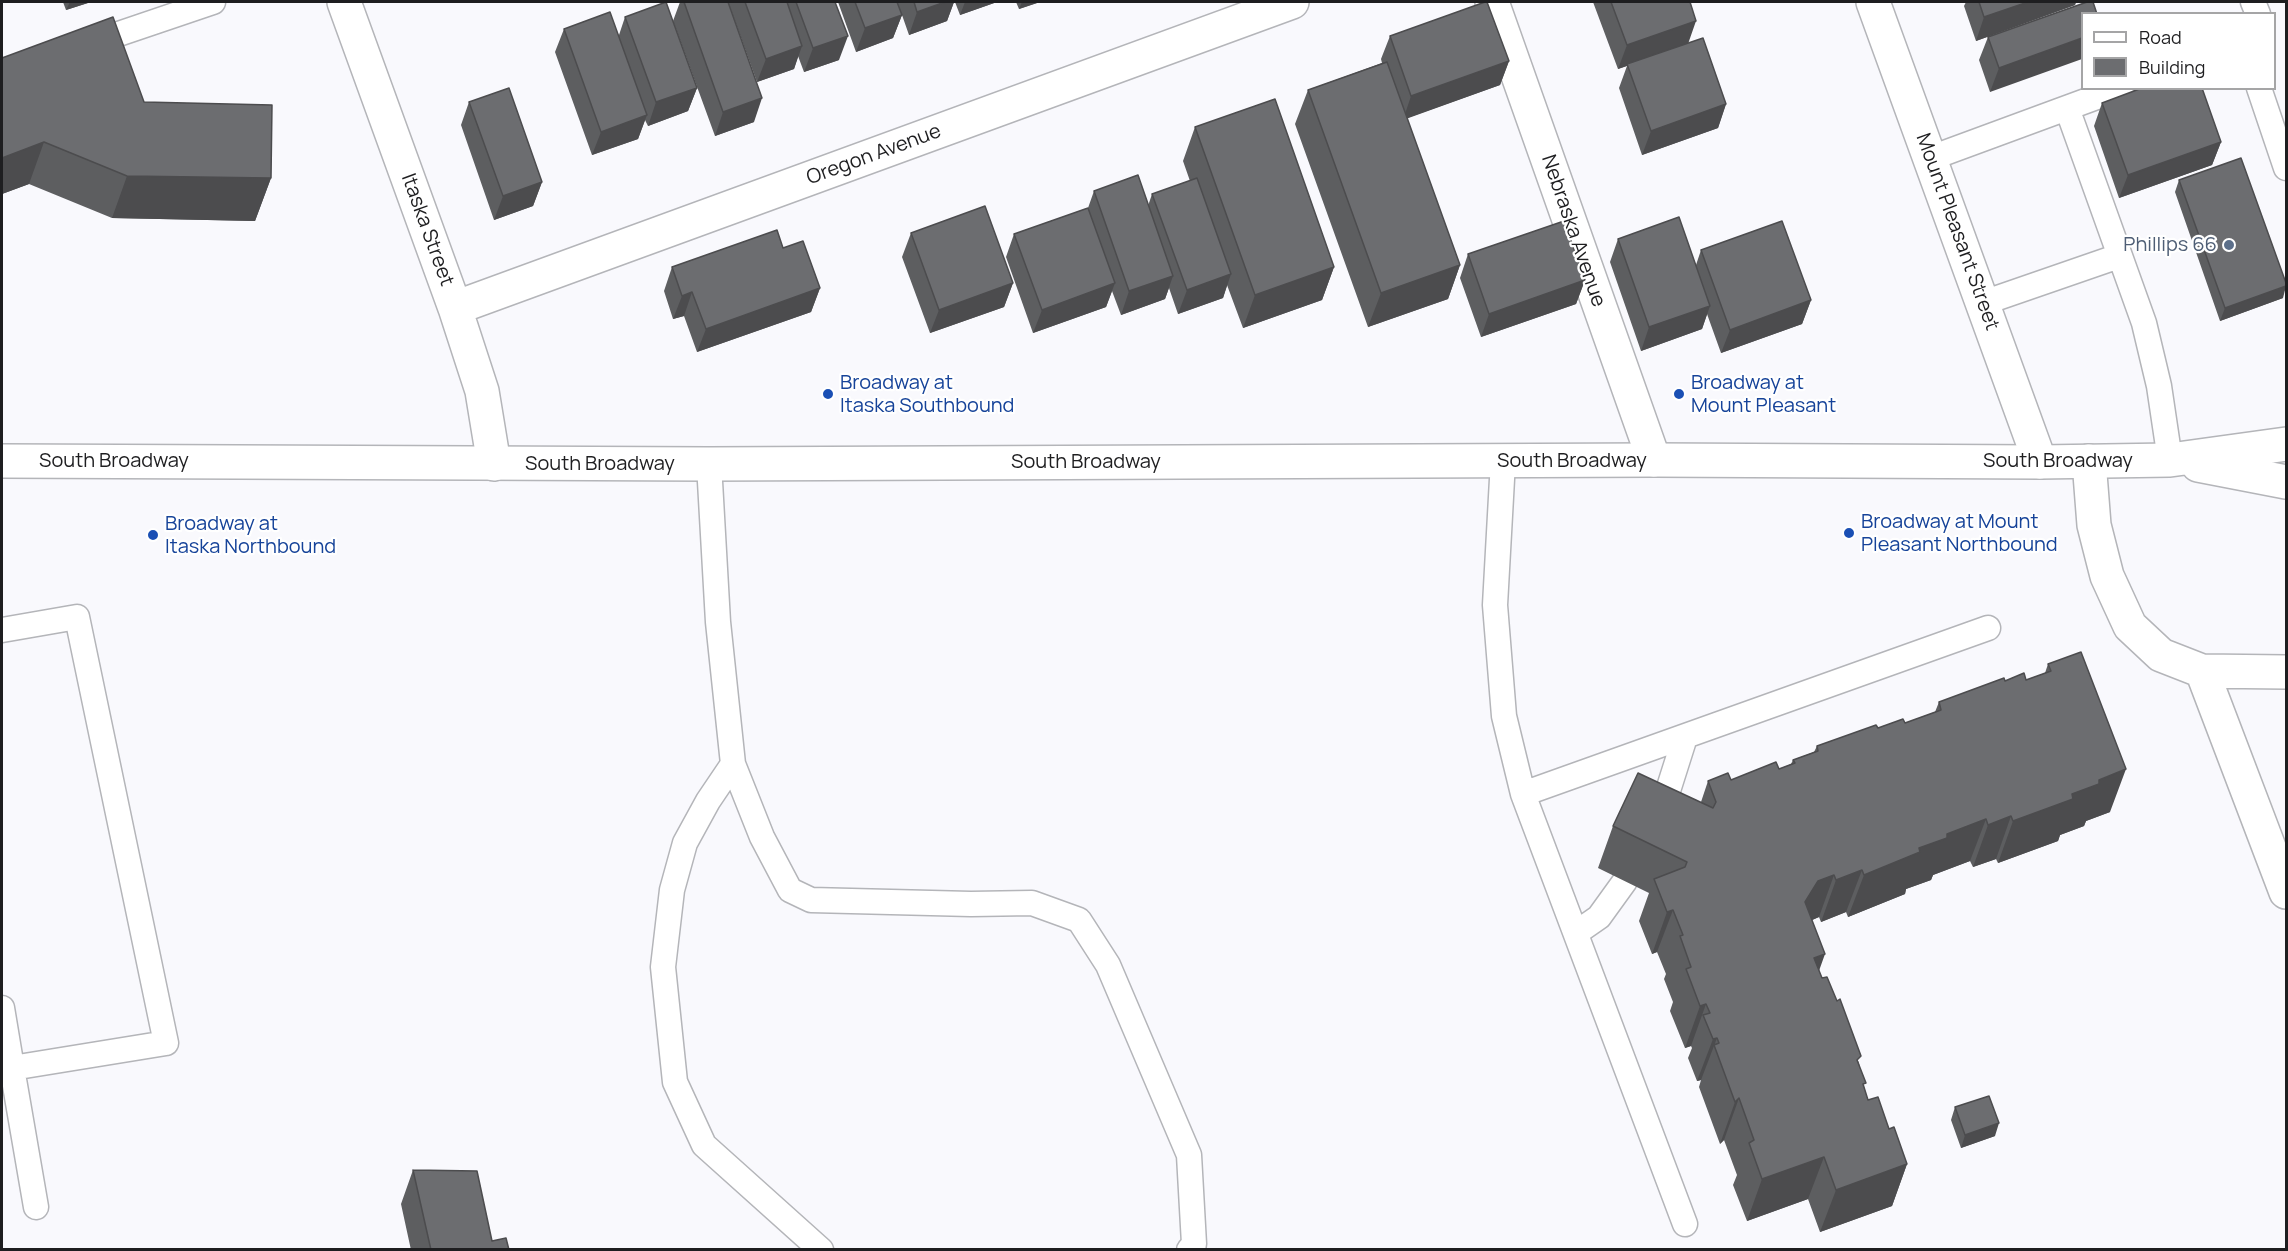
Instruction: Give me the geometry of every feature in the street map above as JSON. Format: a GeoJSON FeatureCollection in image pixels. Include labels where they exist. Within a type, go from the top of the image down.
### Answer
{"type":"FeatureCollection","features":[{"type":"Feature","properties":{"kind":"street","name":"Itaska Street"},"geometry":{"type":"LineString","coordinates":[[344,2],[455,308],[482,391],[494,464]]}},
{"type":"Feature","properties":{"kind":"street","name":"Oregon Avenue"},"geometry":{"type":"LineString","coordinates":[[455,308],[1292,2]]}},
{"type":"Feature","properties":{"kind":"street","name":"Nebraska Avenue"},"geometry":{"type":"LineString","coordinates":[[1492,2],[1654,460]]}},
{"type":"Feature","properties":{"kind":"street","name":"Mount Pleasant Street"},"geometry":{"type":"LineString","coordinates":[[1873,2],[2040,462]]}},
{"type":"Feature","properties":{"kind":"street","name":"South Broadway"},"geometry":{"type":"LineString","coordinates":[[2,461],[494,464],[1654,460],[2040,462],[2170,460],[2286,444]]}},
{"type":"Feature","properties":{"kind":"street","name":"South Broadway"},"geometry":{"type":"LineString","coordinates":[[2170,460],[2286,482]]}},
{"type":"Feature","properties":{"kind":"street"},"geometry":{"type":"LineString","coordinates":[[2089,461],[2094,525],[2107,576],[2130,626],[2161,655],[2202,671],[2286,672]]}},
{"type":"Feature","properties":{"kind":"street"},"geometry":{"type":"LineString","coordinates":[[2202,671],[2286,892]]}},
{"type":"Feature","properties":{"kind":"lane"},"geometry":{"type":"LineString","coordinates":[[68,51],[213,2]]}},
{"type":"Feature","properties":{"kind":"lane"},"geometry":{"type":"LineString","coordinates":[[1931,158],[2116,90]]}},
{"type":"Feature","properties":{"kind":"lane"},"geometry":{"type":"LineString","coordinates":[[2260,90],[2286,168]]}},
{"type":"Feature","properties":{"kind":"lane"},"geometry":{"type":"LineString","coordinates":[[2067,108],[2144,323],[2157,375],[2170,460]]}},
{"type":"Feature","properties":{"kind":"lane"},"geometry":{"type":"LineString","coordinates":[[1983,303],[2120,256]]}},
{"type":"Feature","properties":{"kind":"lane"},"geometry":{"type":"LineString","coordinates":[[1503,461],[1495,605],[1504,716],[1523,794],[1685,1224]]}},
{"type":"Feature","properties":{"kind":"lane"},"geometry":{"type":"LineString","coordinates":[[709,464],[718,622],[733,764],[762,837],[790,890],[811,900],[971,904],[1032,903],[1078,920],[1108,965],[1189,1155],[1194,1244],[1189,1250]]}},
{"type":"Feature","properties":{"kind":"lane"},"geometry":{"type":"LineString","coordinates":[[2,630],[77,617],[166,1043],[12,1068]]}},
{"type":"Feature","properties":{"kind":"lane"},"geometry":{"type":"LineString","coordinates":[[1523,794],[1988,628]]}},
{"type":"Feature","properties":{"kind":"lane"},"geometry":{"type":"LineString","coordinates":[[1655,830],[1685,737]]}},
{"type":"Feature","properties":{"kind":"lane"},"geometry":{"type":"LineString","coordinates":[[733,764],[708,801],[686,843],[672,890],[663,967],[675,1082],[704,1145],[821,1250]]}},
{"type":"Feature","properties":{"kind":"lane"},"geometry":{"type":"LineString","coordinates":[[1576,933],[1599,917],[1625,881]]}},
{"type":"Feature","properties":{"kind":"lane"},"geometry":{"type":"LineString","coordinates":[[2,1008],[36,1207]]}},
{"type":"Feature","properties":{"kind":"building"},"geometry":{"type":"Polygon","coordinates":[[[666,2],[697,88],[656,102],[625,17],[666,2]]]}},
{"type":"Feature","properties":{"kind":"building"},"geometry":{"type":"Polygon","coordinates":[[[684,2],[728,2],[762,98],[723,112],[684,2]]]}},
{"type":"Feature","properties":{"kind":"building"},"geometry":{"type":"Polygon","coordinates":[[[745,2],[787,2],[802,46],[766,59],[745,2]]]}},
{"type":"Feature","properties":{"kind":"building"},"geometry":{"type":"Polygon","coordinates":[[[796,2],[835,2],[848,36],[813,48],[796,2]]]}},
{"type":"Feature","properties":{"kind":"building"},"geometry":{"type":"Polygon","coordinates":[[[855,2],[897,2],[902,15],[865,28],[855,2]]]}},
{"type":"Feature","properties":{"kind":"building"},"geometry":{"type":"Polygon","coordinates":[[[914,2],[945,2],[917,12],[914,2]]]}},
{"type":"Feature","properties":{"kind":"building"},"geometry":{"type":"Polygon","coordinates":[[[1487,2],[1509,61],[1411,96],[1390,36],[1487,2]]]}},
{"type":"Feature","properties":{"kind":"building"},"geometry":{"type":"Polygon","coordinates":[[[1611,2],[1690,2],[1696,21],[1627,45],[1611,2]]]}},
{"type":"Feature","properties":{"kind":"building"},"geometry":{"type":"Polygon","coordinates":[[[1979,2],[2028,2],[1984,17],[1979,2]]]}},
{"type":"Feature","properties":{"kind":"building"},"geometry":{"type":"Polygon","coordinates":[[[2087,2],[2093,2],[2096,12],[2081,12],[2081,38],[1999,68],[1988,37],[2087,2]]]}},
{"type":"Feature","properties":{"kind":"building"},"geometry":{"type":"Polygon","coordinates":[[[610,12],[647,115],[601,132],[564,29],[610,12]]]}},
{"type":"Feature","properties":{"kind":"building"},"geometry":{"type":"Polygon","coordinates":[[[113,17],[144,102],[272,105],[271,178],[127,176],[44,142],[2,158],[2,58],[113,17]]]}},
{"type":"Feature","properties":{"kind":"building"},"geometry":{"type":"Polygon","coordinates":[[[1703,38],[1726,104],[1651,131],[1627,64],[1703,38]]]}},
{"type":"Feature","properties":{"kind":"building"},"geometry":{"type":"Polygon","coordinates":[[[1387,62],[1460,265],[1381,293],[1308,90],[1387,62]]]}},
{"type":"Feature","properties":{"kind":"building"},"geometry":{"type":"Polygon","coordinates":[[[509,88],[542,182],[503,196],[469,102],[509,88]]]}},
{"type":"Feature","properties":{"kind":"building"},"geometry":{"type":"Polygon","coordinates":[[[2137,90],[2203,90],[2221,142],[2128,175],[2102,103],[2137,90]]]}},
{"type":"Feature","properties":{"kind":"building"},"geometry":{"type":"Polygon","coordinates":[[[1275,99],[1334,267],[1255,295],[1195,127],[1275,99]]]}},
{"type":"Feature","properties":{"kind":"building","name":"Phillips 66"},"geometry":{"type":"Polygon","coordinates":[[[2241,158],[2286,286],[2225,308],[2179,180],[2241,158]]]}},
{"type":"Feature","properties":{"kind":"building"},"geometry":{"type":"Polygon","coordinates":[[[1138,175],[1173,276],[1129,291],[1094,191],[1138,175]]]}},
{"type":"Feature","properties":{"kind":"building"},"geometry":{"type":"Polygon","coordinates":[[[1197,178],[1231,274],[1187,290],[1152,194],[1197,178]]]}},
{"type":"Feature","properties":{"kind":"building"},"geometry":{"type":"Polygon","coordinates":[[[985,206],[1013,283],[939,310],[911,233],[985,206]]]}},
{"type":"Feature","properties":{"kind":"building"},"geometry":{"type":"Polygon","coordinates":[[[1088,208],[1115,283],[1042,310],[1014,234],[1088,208]]]}},
{"type":"Feature","properties":{"kind":"building"},"geometry":{"type":"Polygon","coordinates":[[[1679,217],[1710,306],[1649,327],[1618,239],[1679,217]]]}},
{"type":"Feature","properties":{"kind":"building"},"geometry":{"type":"Polygon","coordinates":[[[1564,221],[1585,280],[1489,314],[1468,254],[1564,221]]]}},
{"type":"Feature","properties":{"kind":"building"},"geometry":{"type":"Polygon","coordinates":[[[1782,221],[1811,300],[1730,330],[1701,250],[1782,221]]]}},
{"type":"Feature","properties":{"kind":"building"},"geometry":{"type":"Polygon","coordinates":[[[777,230],[783,248],[803,241],[820,288],[706,329],[692,292],[682,296],[672,267],[777,230]]]}},
{"type":"Feature","properties":{"kind":"building"},"geometry":{"type":"Polygon","coordinates":[[[2081,652],[2126,769],[2099,780],[2099,784],[2072,794],[2073,799],[2013,821],[2011,816],[1988,825],[1986,819],[1947,834],[1947,838],[1919,848],[1920,852],[1864,875],[1862,870],[1836,880],[1834,875],[1818,881],[1805,902],[1825,954],[1814,958],[1822,978],[1827,977],[1837,1001],[1840,999],[1861,1056],[1857,1060],[1866,1083],[1863,1084],[1868,1100],[1878,1097],[1889,1129],[1894,1127],[1907,1164],[1836,1190],[1824,1157],[1762,1179],[1749,1143],[1754,1140],[1739,1098],[1735,1102],[1714,1045],[1719,1043],[1717,1038],[1713,1039],[1703,1015],[1710,1013],[1706,1004],[1700,1006],[1686,969],[1691,967],[1680,936],[1683,935],[1673,910],[1667,912],[1654,879],[1685,867],[1687,862],[1613,826],[1638,773],[1713,808],[1716,802],[1708,781],[1728,773],[1731,780],[1776,762],[1779,769],[1795,763],[1793,760],[1818,751],[1817,746],[1876,725],[1878,728],[1903,719],[1905,723],[1941,710],[1939,702],[2004,678],[2005,681],[2024,673],[2026,680],[2051,671],[2048,664],[2081,652]]]}},
{"type":"Feature","properties":{"kind":"building"},"geometry":{"type":"Polygon","coordinates":[[[1989,1096],[1999,1123],[1965,1135],[1955,1107],[1989,1096]]]}},
{"type":"Feature","properties":{"kind":"building"},"geometry":{"type":"Polygon","coordinates":[[[413,1170],[477,1171],[492,1241],[506,1238],[509,1250],[431,1250],[413,1170]]]}},
{"type":"Feature","properties":{"kind":"place","name":"Phillips 66"},"geometry":{"type":"Point","coordinates":[2229,245]}},
{"type":"Feature","properties":{"kind":"place","name":"Broadway at Itaska Southbound"},"geometry":{"type":"Point","coordinates":[828,394]}},
{"type":"Feature","properties":{"kind":"place","name":"Broadway at Mount Pleasant"},"geometry":{"type":"Point","coordinates":[1679,394]}},
{"type":"Feature","properties":{"kind":"place","name":"Broadway at Mount Pleasant Northbound"},"geometry":{"type":"Point","coordinates":[1849,533]}},
{"type":"Feature","properties":{"kind":"place","name":"Broadway at Itaska Northbound"},"geometry":{"type":"Point","coordinates":[153,535]}}]}
